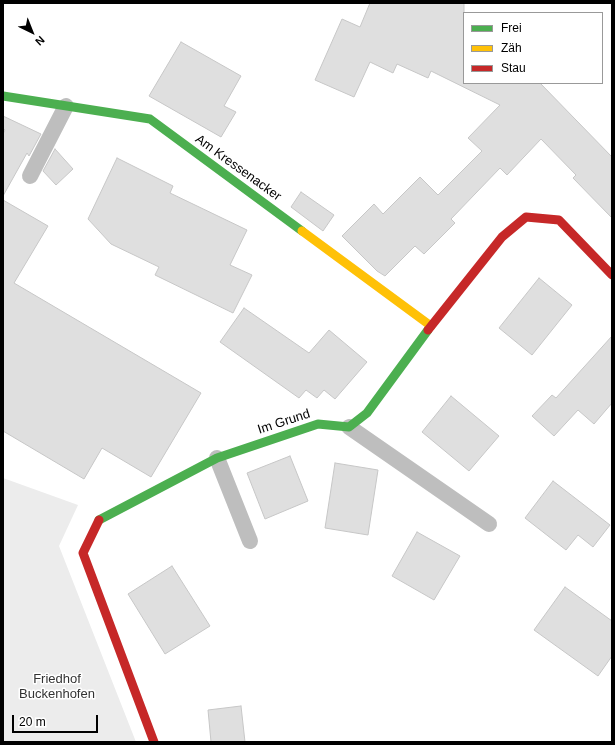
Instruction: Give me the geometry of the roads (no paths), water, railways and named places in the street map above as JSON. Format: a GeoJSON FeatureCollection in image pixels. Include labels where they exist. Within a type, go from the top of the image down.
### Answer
{"type":"FeatureCollection","features":[{"type":"Feature","properties":{"kind":"street","name":"Am Kressenacker"},"geometry":{"type":"LineString","coordinates":[[3,96],[150,119],[431,326]]}},
{"type":"Feature","properties":{"kind":"street"},"geometry":{"type":"LineString","coordinates":[[349,427],[368,413],[431,326],[502,236],[526,217],[559,220],[612,275]]}},
{"type":"Feature","properties":{"kind":"street","name":"Im Grund"},"geometry":{"type":"LineString","coordinates":[[154,742],[83,553],[98,520],[217,458],[318,424],[349,427]]}},
{"type":"Feature","properties":{"kind":"lane"},"geometry":{"type":"LineString","coordinates":[[30,176],[66,106]]}},
{"type":"Feature","properties":{"kind":"lane"},"geometry":{"type":"LineString","coordinates":[[349,427],[489,524]]}},
{"type":"Feature","properties":{"kind":"lane"},"geometry":{"type":"LineString","coordinates":[[217,458],[250,541]]}},
{"type":"Feature","properties":{"kind":"park label","name":"Friedhof Buckenhofen"},"geometry":{"type":"Point","coordinates":[57,686]}}]}
